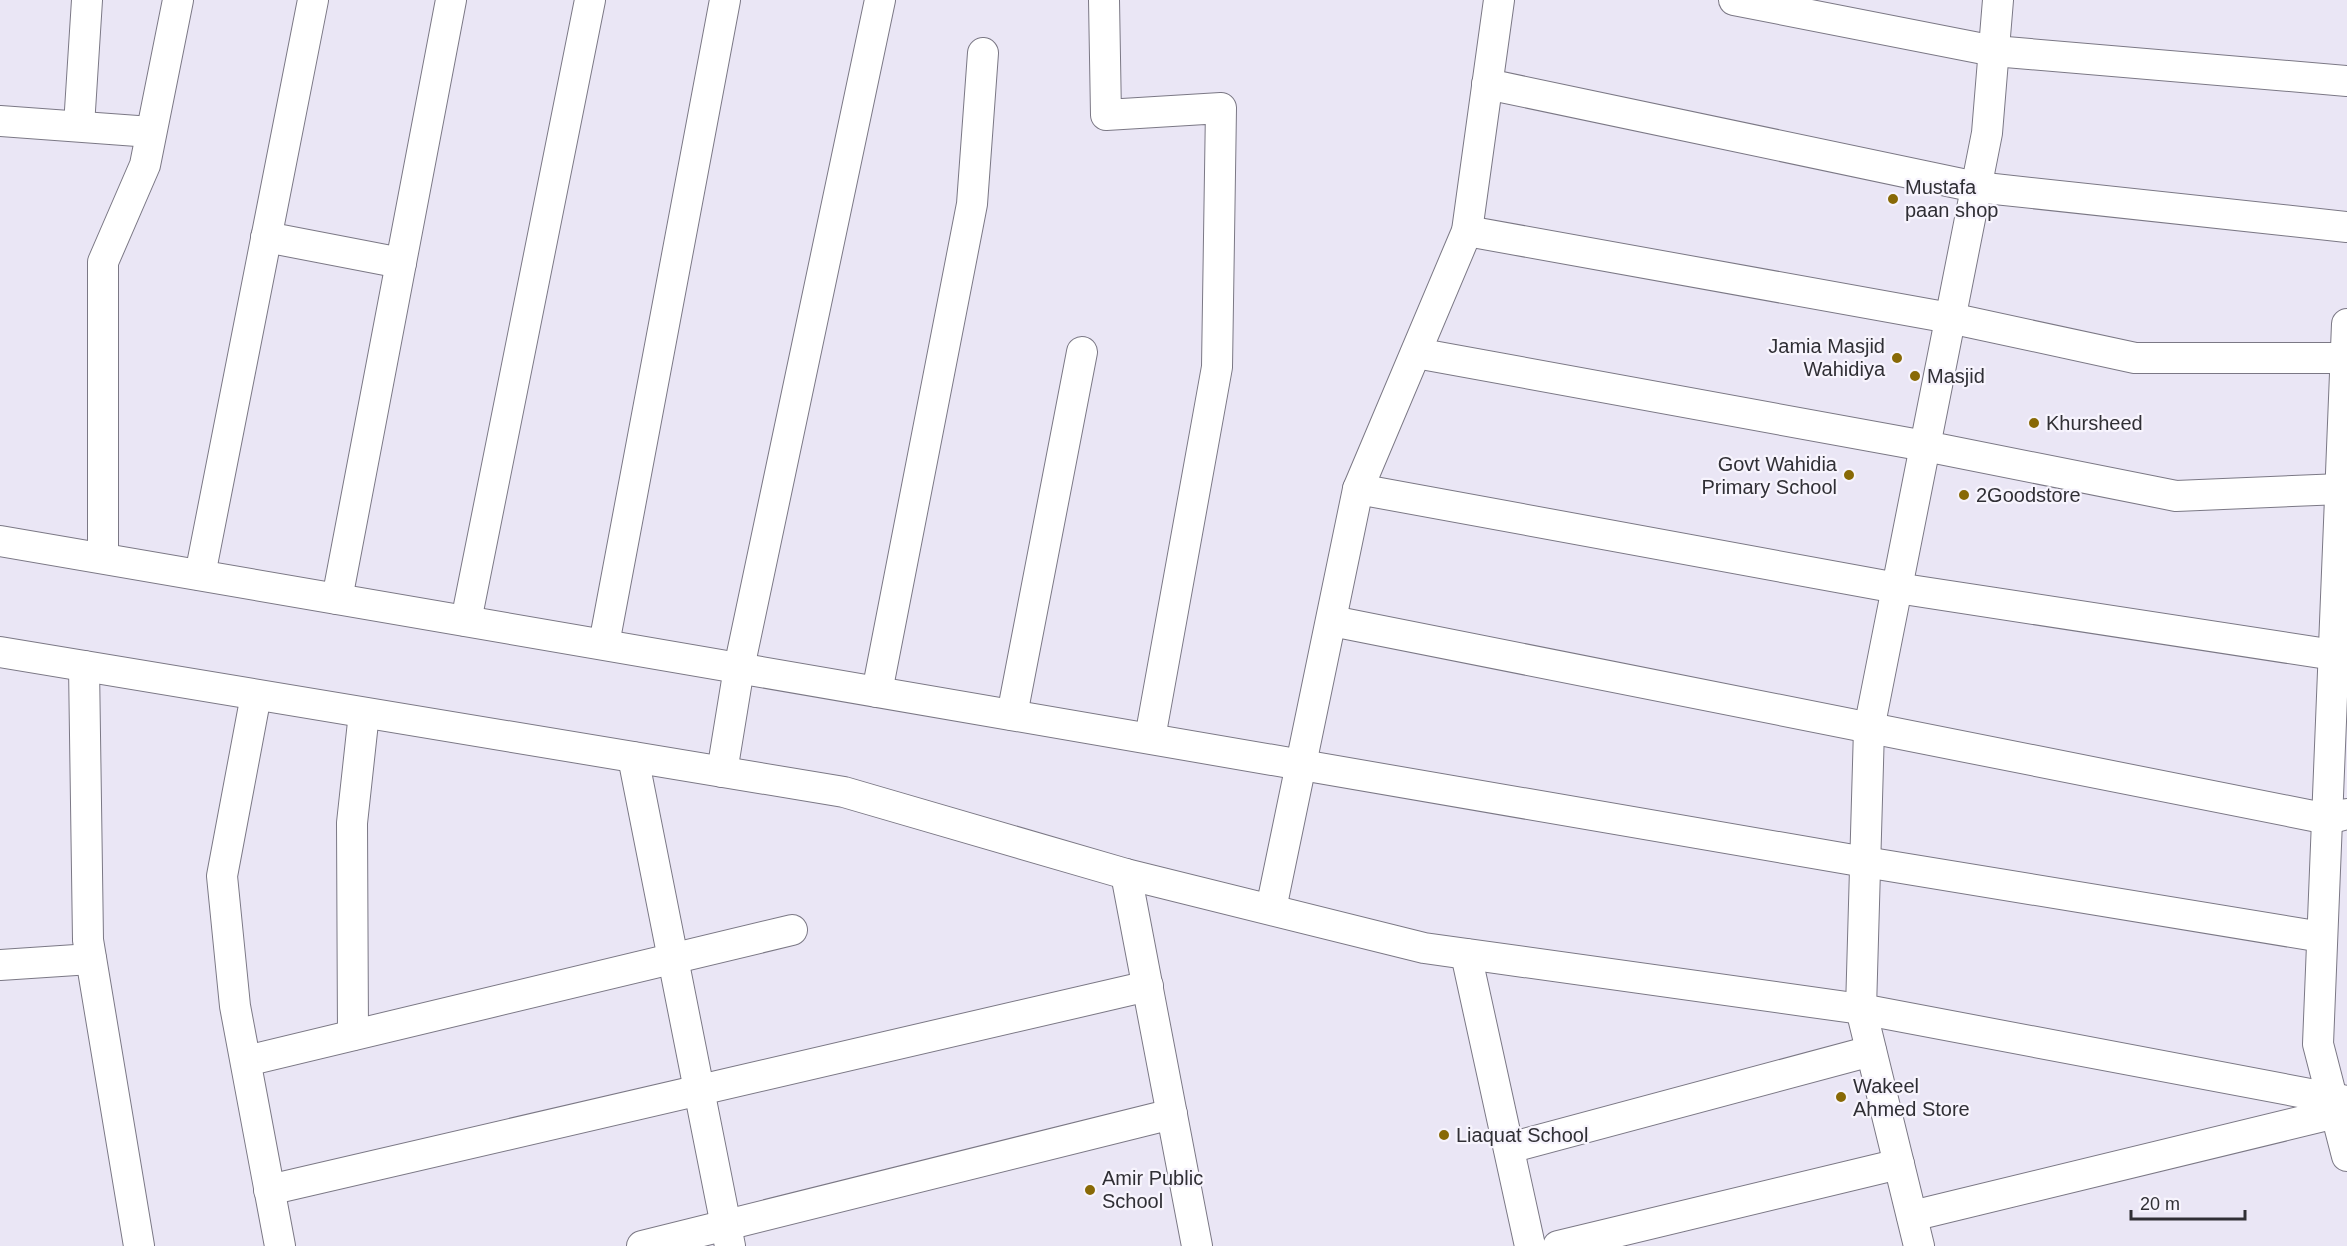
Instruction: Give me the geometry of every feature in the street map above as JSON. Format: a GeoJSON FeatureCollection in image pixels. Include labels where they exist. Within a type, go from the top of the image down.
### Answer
{"type":"FeatureCollection","features":[{"type":"Feature","properties":{"kind":"street"},"geometry":{"type":"LineString","coordinates":[[79,126],[87,0]]}},
{"type":"Feature","properties":{"kind":"street"},"geometry":{"type":"LineString","coordinates":[[103,558],[103,262],[145,165],[178,0]]}},
{"type":"Feature","properties":{"kind":"street"},"geometry":{"type":"LineString","coordinates":[[200,575],[313,0]]}},
{"type":"Feature","properties":{"kind":"street"},"geometry":{"type":"LineString","coordinates":[[337,599],[451,0]]}},
{"type":"Feature","properties":{"kind":"street"},"geometry":{"type":"LineString","coordinates":[[466,621],[590,0]]}},
{"type":"Feature","properties":{"kind":"street"},"geometry":{"type":"LineString","coordinates":[[604,644],[725,0]]}},
{"type":"Feature","properties":{"kind":"street"},"geometry":{"type":"LineString","coordinates":[[722,772],[739,668],[880,0]]}},
{"type":"Feature","properties":{"kind":"street"},"geometry":{"type":"LineString","coordinates":[[1104,0],[1106,115],[1221,108],[1217,367],[1150,738]]}},
{"type":"Feature","properties":{"kind":"street"},"geometry":{"type":"LineString","coordinates":[[1271,909],[1359,489],[1467,231],[1499,0]]}},
{"type":"Feature","properties":{"kind":"street"},"geometry":{"type":"LineString","coordinates":[[1734,0],[1994,51],[2347,81]]}},
{"type":"Feature","properties":{"kind":"street"},"geometry":{"type":"LineString","coordinates":[[1919,1246],[1861,1009],[1869,729],[1987,133],[1998,0]]}},
{"type":"Feature","properties":{"kind":"street"},"geometry":{"type":"LineString","coordinates":[[877,692],[972,204],[983,53]]}},
{"type":"Feature","properties":{"kind":"street"},"geometry":{"type":"LineString","coordinates":[[1487,84],[1976,187],[2347,227]]}},
{"type":"Feature","properties":{"kind":"street"},"geometry":{"type":"LineString","coordinates":[[0,121],[152,132]]}},
{"type":"Feature","properties":{"kind":"street"},"geometry":{"type":"LineString","coordinates":[[1467,231],[1950,318],[2135,358],[2346,358]]}},
{"type":"Feature","properties":{"kind":"street"},"geometry":{"type":"LineString","coordinates":[[266,237],[401,263]]}},
{"type":"Feature","properties":{"kind":"street"},"geometry":{"type":"LineString","coordinates":[[2347,324],[2341,489],[2343,548],[2334,655],[2340,693],[2337,817],[2322,937],[2318,1044],[2338,1104],[2347,1156]]}},
{"type":"Feature","properties":{"kind":"street"},"geometry":{"type":"LineString","coordinates":[[1012,715],[1082,352]]}},
{"type":"Feature","properties":{"kind":"street"},"geometry":{"type":"LineString","coordinates":[[1416,353],[1925,446],[2176,496],[2341,489]]}},
{"type":"Feature","properties":{"kind":"street"},"geometry":{"type":"LineString","coordinates":[[1359,489],[1897,588],[2334,655]]}},
{"type":"Feature","properties":{"kind":"street"},"geometry":{"type":"LineString","coordinates":[[0,541],[1865,862],[2322,937]]}},
{"type":"Feature","properties":{"kind":"street"},"geometry":{"type":"LineString","coordinates":[[1332,621],[1869,729],[2337,817]]}},
{"type":"Feature","properties":{"kind":"street"},"geometry":{"type":"LineString","coordinates":[[0,652],[844,792],[1126,874],[1424,948],[1861,1009],[2338,1104]]}},
{"type":"Feature","properties":{"kind":"street"},"geometry":{"type":"LineString","coordinates":[[84,666],[88,940],[139,1246]]}},
{"type":"Feature","properties":{"kind":"street"},"geometry":{"type":"LineString","coordinates":[[256,695],[222,876],[235,1006],[280,1246]]}},
{"type":"Feature","properties":{"kind":"street"},"geometry":{"type":"LineString","coordinates":[[354,1035],[352,823],[364,712]]}},
{"type":"Feature","properties":{"kind":"street"},"geometry":{"type":"LineString","coordinates":[[633,757],[728,1236]]}},
{"type":"Feature","properties":{"kind":"street"},"geometry":{"type":"LineString","coordinates":[[1126,874],[1197,1246]]}},
{"type":"Feature","properties":{"kind":"street"},"geometry":{"type":"LineString","coordinates":[[246,1061],[792,930]]}},
{"type":"Feature","properties":{"kind":"street"},"geometry":{"type":"LineString","coordinates":[[1466,954],[1530,1246]]}},
{"type":"Feature","properties":{"kind":"street"},"geometry":{"type":"LineString","coordinates":[[0,965],[91,959]]}},
{"type":"Feature","properties":{"kind":"street"},"geometry":{"type":"LineString","coordinates":[[269,1190],[1148,986]]}},
{"type":"Feature","properties":{"kind":"street"},"geometry":{"type":"LineString","coordinates":[[1509,1148],[1871,1051]]}},
{"type":"Feature","properties":{"kind":"street"},"geometry":{"type":"LineString","coordinates":[[1912,1216],[2338,1104]]}},
{"type":"Feature","properties":{"kind":"street"},"geometry":{"type":"LineString","coordinates":[[642,1246],[728,1236],[1172,1114]]}},
{"type":"Feature","properties":{"kind":"street"},"geometry":{"type":"LineString","coordinates":[[1558,1246],[1899,1164]]}},
{"type":"Feature","properties":{"kind":"place","name":"Mustafa paan shop"},"geometry":{"type":"Point","coordinates":[1893,199]}},
{"type":"Feature","properties":{"kind":"place","name":"Jamia Masjid Wahidiya"},"geometry":{"type":"Point","coordinates":[1897,358]}},
{"type":"Feature","properties":{"kind":"place","name":"Masjid"},"geometry":{"type":"Point","coordinates":[1915,376]}},
{"type":"Feature","properties":{"kind":"place","name":"Khursheed"},"geometry":{"type":"Point","coordinates":[2034,423]}},
{"type":"Feature","properties":{"kind":"place","name":"Govt Wahidia Primary School"},"geometry":{"type":"Point","coordinates":[1849,475]}},
{"type":"Feature","properties":{"kind":"place","name":"2Goodstore"},"geometry":{"type":"Point","coordinates":[1964,495]}},
{"type":"Feature","properties":{"kind":"place","name":"Wakeel Ahmed Store"},"geometry":{"type":"Point","coordinates":[1841,1097]}},
{"type":"Feature","properties":{"kind":"place","name":"Liaquat School"},"geometry":{"type":"Point","coordinates":[1444,1135]}},
{"type":"Feature","properties":{"kind":"place","name":"Amir Public School"},"geometry":{"type":"Point","coordinates":[1090,1190]}}]}
